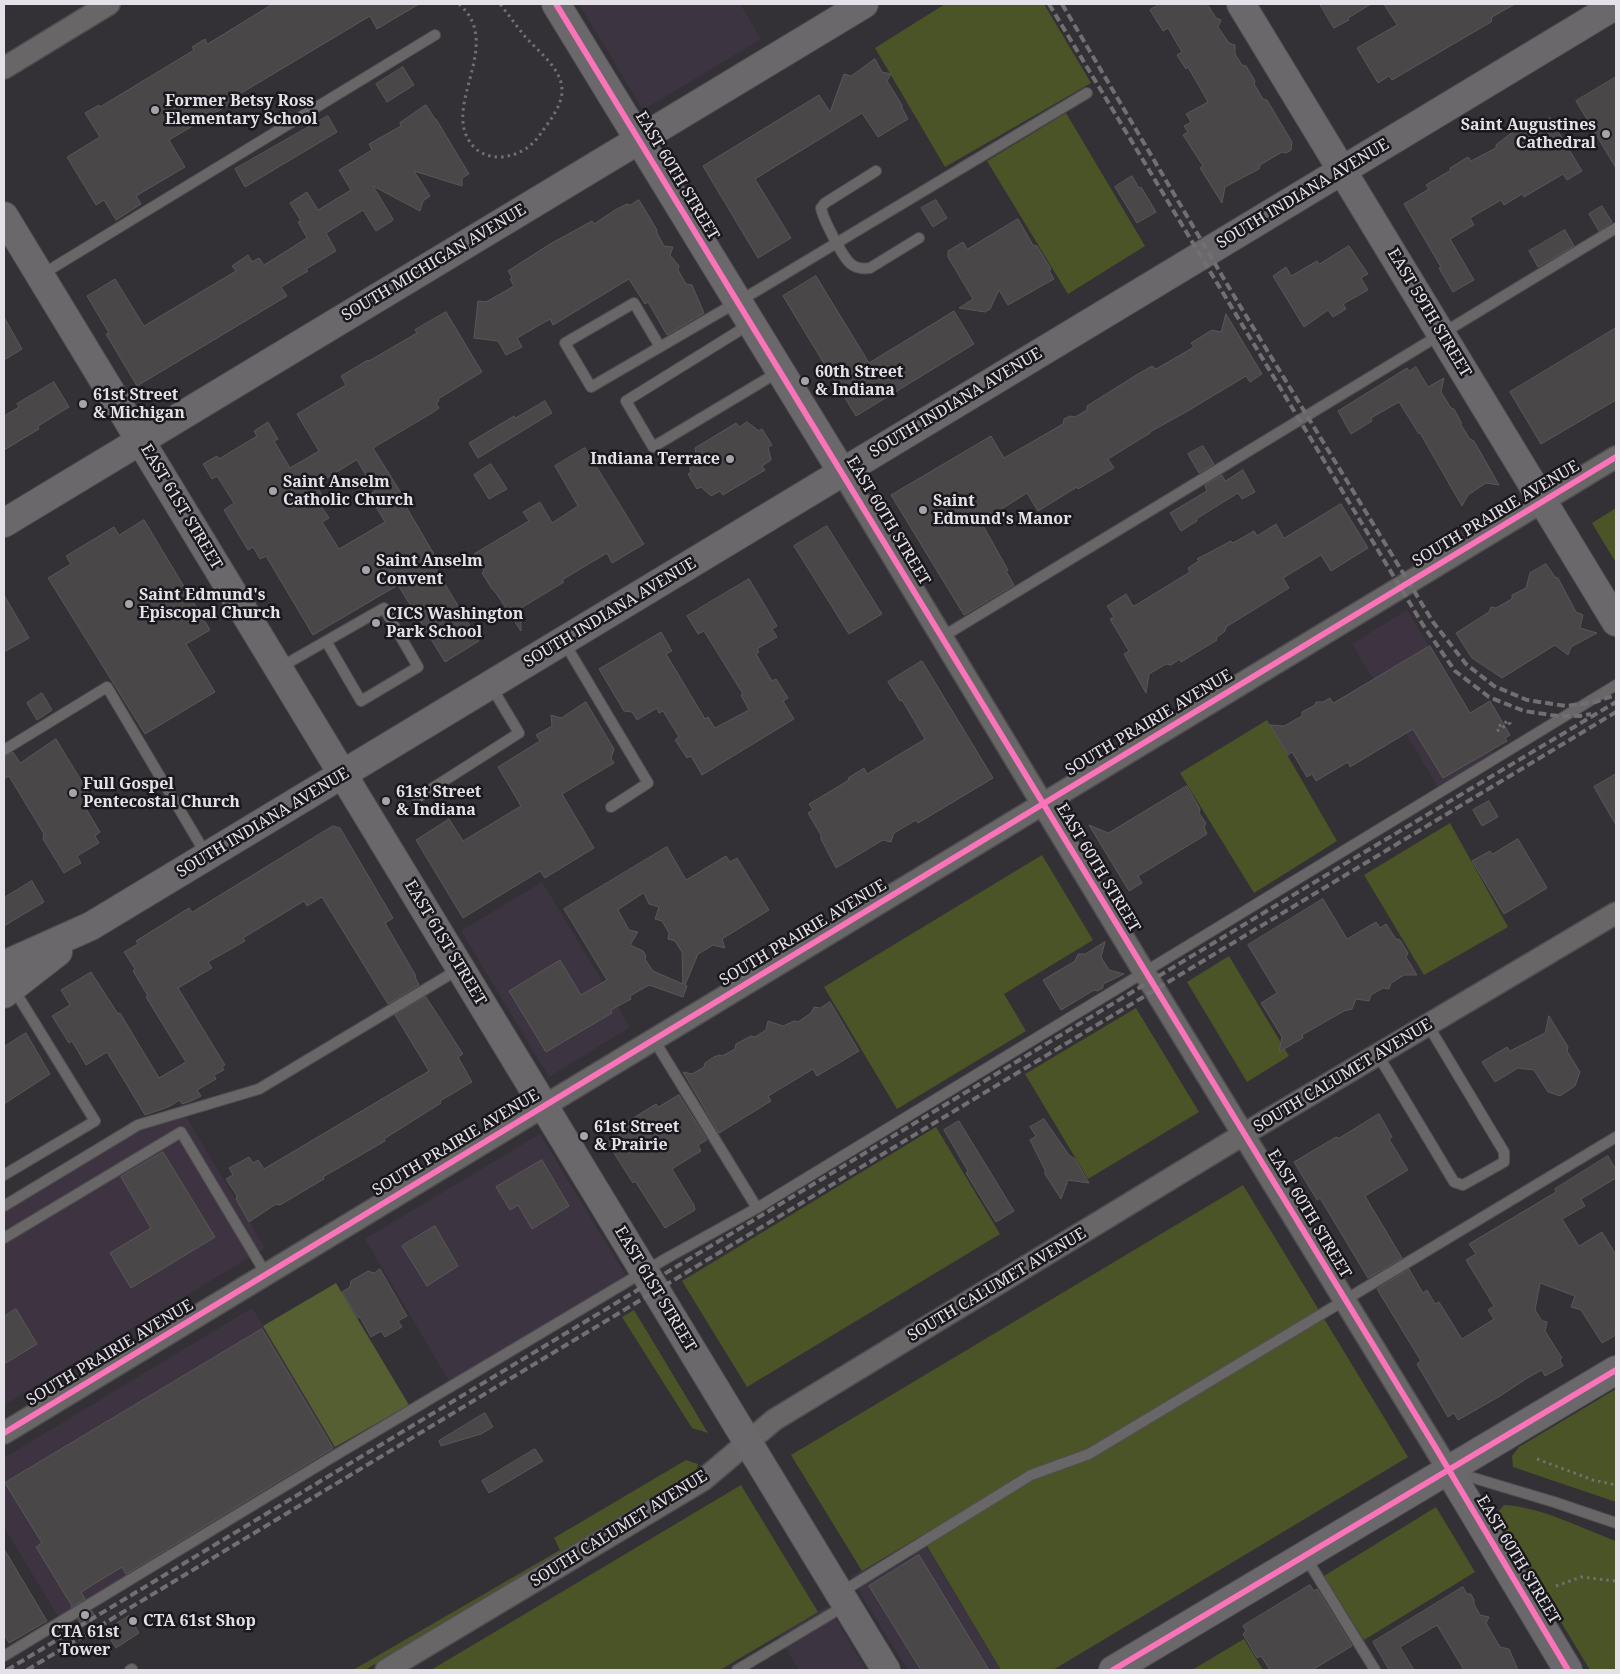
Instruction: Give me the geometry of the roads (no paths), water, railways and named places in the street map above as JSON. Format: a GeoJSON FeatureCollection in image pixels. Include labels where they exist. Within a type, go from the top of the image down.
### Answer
{"type":"FeatureCollection","features":[{"type":"Feature","properties":{"kind":"street","name":"EAST 60TH STREET"},"geometry":{"type":"LineString","coordinates":[[556,4],[1449,1471],[1568,1670]]}},
{"type":"Feature","properties":{"kind":"street","name":"SOUTH MICHIGAN AVENUE"},"geometry":{"type":"LineString","coordinates":[[4,523],[864,4]]}},
{"type":"Feature","properties":{"kind":"street","name":"EAST 59TH STREET"},"geometry":{"type":"LineString","coordinates":[[1243,4],[1616,622]]}},
{"type":"Feature","properties":{"kind":"street","name":"SOUTH INDIANA AVENUE"},"geometry":{"type":"LineString","coordinates":[[7,982],[91,926],[1616,5]]}},
{"type":"Feature","properties":{"kind":"street"},"geometry":{"type":"LineString","coordinates":[[4,68],[96,7]]}},
{"type":"Feature","properties":{"kind":"street","name":"EAST 61ST STREET"},"geometry":{"type":"LineString","coordinates":[[4,216],[886,1670]]}},
{"type":"Feature","properties":{"kind":"street","name":"SOUTH PRAIRIE AVENUE"},"geometry":{"type":"LineString","coordinates":[[4,1433],[1616,457]]}},
{"type":"Feature","properties":{"kind":"street","name":"SOUTH CALUMET AVENUE"},"geometry":{"type":"LineString","coordinates":[[386,1670],[703,1480],[774,1420],[1244,1134],[1616,913]]}},
{"type":"Feature","properties":{"kind":"street"},"geometry":{"type":"LineString","coordinates":[[1113,1670],[1616,1370]]}},
{"type":"Feature","properties":{"kind":"lane"},"geometry":{"type":"LineString","coordinates":[[40,276],[435,35]]}},
{"type":"Feature","properties":{"kind":"lane"},"geometry":{"type":"LineString","coordinates":[[780,371],[653,447],[626,401],[838,243],[1087,93]]}},
{"type":"Feature","properties":{"kind":"lane"},"geometry":{"type":"LineString","coordinates":[[876,170],[825,202],[821,208],[824,219],[850,264],[861,269],[870,268],[919,238]]}},
{"type":"Feature","properties":{"kind":"lane"},"geometry":{"type":"LineString","coordinates":[[942,637],[1616,228]]}},
{"type":"Feature","properties":{"kind":"lane"},"geometry":{"type":"LineString","coordinates":[[660,347],[634,303],[565,343],[591,387],[660,347],[744,313]]}},
{"type":"Feature","properties":{"kind":"lane"},"geometry":{"type":"LineString","coordinates":[[278,668],[384,608],[418,667],[361,701],[326,641]]}},
{"type":"Feature","properties":{"kind":"lane"},"geometry":{"type":"LineString","coordinates":[[563,641],[648,784],[611,807]]}},
{"type":"Feature","properties":{"kind":"lane"},"geometry":{"type":"LineString","coordinates":[[416,798],[519,733],[491,685]]}},
{"type":"Feature","properties":{"kind":"lane"},"geometry":{"type":"LineString","coordinates":[[4,1656],[339,1453],[757,1208],[1616,686]]}},
{"type":"Feature","properties":{"kind":"lane"},"geometry":{"type":"LineString","coordinates":[[4,750],[107,688],[207,856]]}},
{"type":"Feature","properties":{"kind":"lane"},"geometry":{"type":"LineString","coordinates":[[4,1206],[138,1125],[259,1089],[460,968]]}},
{"type":"Feature","properties":{"kind":"lane"},"geometry":{"type":"LineString","coordinates":[[4,1176],[94,1121],[7,982]]}},
{"type":"Feature","properties":{"kind":"lane"},"geometry":{"type":"LineString","coordinates":[[1378,1055],[1454,1182],[1463,1186],[1504,1162],[1504,1152],[1428,1025]]}},
{"type":"Feature","properties":{"kind":"lane"},"geometry":{"type":"LineString","coordinates":[[654,1040],[757,1208]]}},
{"type":"Feature","properties":{"kind":"lane"},"geometry":{"type":"LineString","coordinates":[[4,1238],[181,1132],[266,1274]]}},
{"type":"Feature","properties":{"kind":"lane"},"geometry":{"type":"LineString","coordinates":[[737,1670],[1031,1475],[1089,1454],[1616,1137]]}},
{"type":"Feature","properties":{"kind":"lane"},"geometry":{"type":"LineString","coordinates":[[1449,1471],[1554,1502],[1616,1523]]}},
{"type":"Feature","properties":{"kind":"lane"},"geometry":{"type":"LineString","coordinates":[[1305,1555],[1375,1670]]}},
{"type":"Feature","properties":{"kind":"railway"},"geometry":{"type":"LineString","coordinates":[[1049,4],[1423,625],[1455,671],[1489,697],[1524,711],[1558,716],[1591,714]]}},
{"type":"Feature","properties":{"kind":"railway"},"geometry":{"type":"LineString","coordinates":[[1062,4],[1237,301],[1433,622],[1466,664],[1494,686],[1527,700],[1566,706],[1595,702],[1616,695]]}},
{"type":"Feature","properties":{"kind":"railway"},"geometry":{"type":"LineString","coordinates":[[7,1670],[1616,702]]}},
{"type":"Feature","properties":{"kind":"railway"},"geometry":{"type":"LineString","coordinates":[[27,1670],[1616,712]]}},
{"type":"Feature","properties":{"kind":"place","name":"Former Betsy Ross Elementary School"},"geometry":{"type":"Point","coordinates":[155,110]}},
{"type":"Feature","properties":{"kind":"place","name":"Saint Augustines Cathedral"},"geometry":{"type":"Point","coordinates":[1606,134]}},
{"type":"Feature","properties":{"kind":"place","name":"60th Street & Indiana"},"geometry":{"type":"Point","coordinates":[805,381]}},
{"type":"Feature","properties":{"kind":"place","name":"61st Street & Michigan"},"geometry":{"type":"Point","coordinates":[83,404]}},
{"type":"Feature","properties":{"kind":"place","name":"Indiana Terrace"},"geometry":{"type":"Point","coordinates":[730,459]}},
{"type":"Feature","properties":{"kind":"place","name":"Saint Anselm Catholic Church"},"geometry":{"type":"Point","coordinates":[273,491]}},
{"type":"Feature","properties":{"kind":"place","name":"Saint Edmund's Manor"},"geometry":{"type":"Point","coordinates":[923,510]}},
{"type":"Feature","properties":{"kind":"place","name":"Saint Anselm Convent"},"geometry":{"type":"Point","coordinates":[366,570]}},
{"type":"Feature","properties":{"kind":"place","name":"Saint Edmund's Episcopal Church"},"geometry":{"type":"Point","coordinates":[129,604]}},
{"type":"Feature","properties":{"kind":"place","name":"CICS Washington Park School"},"geometry":{"type":"Point","coordinates":[376,623]}},
{"type":"Feature","properties":{"kind":"place","name":"Full Gospel Pentecostal Church"},"geometry":{"type":"Point","coordinates":[73,793]}},
{"type":"Feature","properties":{"kind":"place","name":"61st Street & Indiana"},"geometry":{"type":"Point","coordinates":[386,801]}},
{"type":"Feature","properties":{"kind":"place","name":"61st Street & Prairie"},"geometry":{"type":"Point","coordinates":[584,1136]}},
{"type":"Feature","properties":{"kind":"place","name":"CTA 61st Tower"},"geometry":{"type":"Point","coordinates":[85,1615]}},
{"type":"Feature","properties":{"kind":"place","name":"CTA 61st Shop"},"geometry":{"type":"Point","coordinates":[133,1621]}}]}
